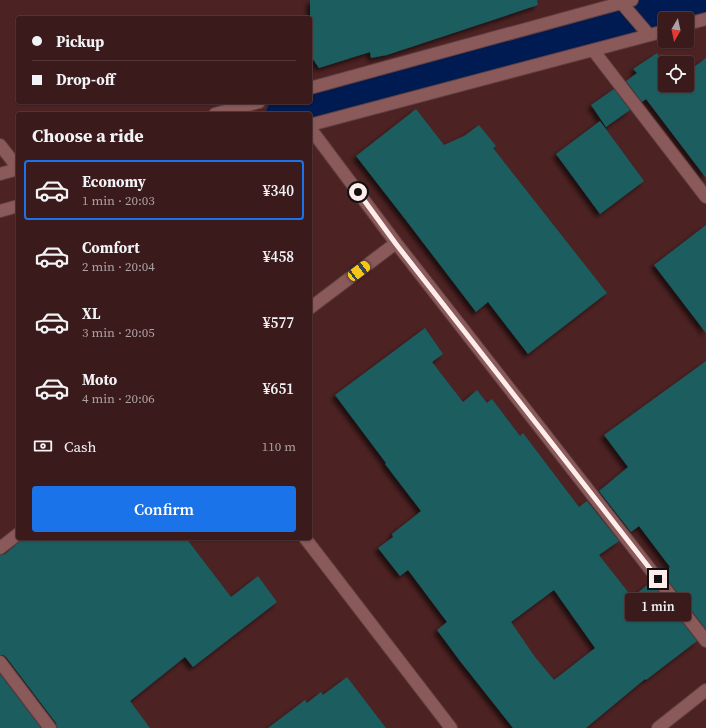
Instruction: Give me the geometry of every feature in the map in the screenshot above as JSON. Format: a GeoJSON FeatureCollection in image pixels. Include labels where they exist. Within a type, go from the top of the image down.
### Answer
{"type":"FeatureCollection","features":[{"type":"Feature","properties":{"kind":"street"},"geometry":{"type":"LineString","coordinates":[[312,87],[625,3],[645,31]]}},
{"type":"Feature","properties":{"kind":"street"},"geometry":{"type":"LineString","coordinates":[[694,22],[706,19]]}},
{"type":"Feature","properties":{"kind":"street"},"geometry":{"type":"LineString","coordinates":[[312,124],[594,50],[645,31],[658,30]]}},
{"type":"Feature","properties":{"kind":"street"},"geometry":{"type":"LineString","coordinates":[[594,50],[706,197]]}},
{"type":"Feature","properties":{"kind":"street"},"geometry":{"type":"LineString","coordinates":[[222,112],[252,104]]}},
{"type":"Feature","properties":{"kind":"street"},"geometry":{"type":"LineString","coordinates":[[312,131],[396,244],[706,641]]}},
{"type":"Feature","properties":{"kind":"street"},"geometry":{"type":"LineString","coordinates":[[0,145],[16,165]]}},
{"type":"Feature","properties":{"kind":"street"},"geometry":{"type":"LineString","coordinates":[[0,174],[16,169]]}},
{"type":"Feature","properties":{"kind":"street"},"geometry":{"type":"LineString","coordinates":[[0,211],[16,207]]}},
{"type":"Feature","properties":{"kind":"street"},"geometry":{"type":"LineString","coordinates":[[312,307],[396,244]]}},
{"type":"Feature","properties":{"kind":"street"},"geometry":{"type":"LineString","coordinates":[[0,548],[16,536]]}},
{"type":"Feature","properties":{"kind":"street"},"geometry":{"type":"LineString","coordinates":[[307,540],[451,728]]}},
{"type":"Feature","properties":{"kind":"street"},"geometry":{"type":"LineString","coordinates":[[0,662],[50,728]]}},
{"type":"Feature","properties":{"kind":"street"},"geometry":{"type":"LineString","coordinates":[[658,728],[706,690]]}},
{"type":"Feature","properties":{"kind":"building"},"geometry":{"type":"Polygon","coordinates":[[[310,0],[537,0],[538,5],[387,55],[371,58],[370,52],[319,68],[312,58],[312,16],[310,16],[310,0]]]}},
{"type":"Feature","properties":{"kind":"building"},"geometry":{"type":"Polygon","coordinates":[[[657,53],[659,56],[658,92],[694,92],[694,67],[706,58],[706,178],[646,99],[642,102],[626,81],[637,73],[633,69],[657,53]]]}},
{"type":"Feature","properties":{"kind":"building"},"geometry":{"type":"Polygon","coordinates":[[[614,89],[630,110],[606,127],[591,105],[614,89]]]}},
{"type":"Feature","properties":{"kind":"building"},"geometry":{"type":"Polygon","coordinates":[[[416,109],[444,145],[464,136],[479,125],[496,146],[493,148],[607,293],[528,354],[488,302],[476,312],[356,156],[416,109]]]}},
{"type":"Feature","properties":{"kind":"building"},"geometry":{"type":"Polygon","coordinates":[[[600,121],[644,181],[600,214],[556,154],[600,121]]]}},
{"type":"Feature","properties":{"kind":"building"},"geometry":{"type":"Polygon","coordinates":[[[706,225],[706,333],[654,265],[706,225]]]}},
{"type":"Feature","properties":{"kind":"building"},"geometry":{"type":"Polygon","coordinates":[[[425,328],[443,354],[432,362],[463,402],[477,390],[487,403],[492,399],[520,436],[523,433],[579,507],[587,501],[619,541],[599,555],[632,597],[651,582],[697,641],[646,680],[645,679],[586,728],[513,728],[437,630],[447,622],[408,570],[400,576],[378,548],[393,537],[392,534],[421,511],[335,395],[425,328]],[[554,590],[511,622],[535,657],[554,680],[595,648],[554,590]]]}},
{"type":"Feature","properties":{"kind":"building"},"geometry":{"type":"Polygon","coordinates":[[[706,361],[706,629],[662,573],[670,567],[639,526],[631,532],[599,491],[628,467],[604,435],[706,361]]]}},
{"type":"Feature","properties":{"kind":"building"},"geometry":{"type":"Polygon","coordinates":[[[22,540],[188,540],[231,597],[258,576],[277,602],[193,667],[185,657],[130,701],[150,728],[57,728],[56,723],[6,657],[0,655],[0,555],[5,554],[22,540]]]}},
{"type":"Feature","properties":{"kind":"building"},"geometry":{"type":"Polygon","coordinates":[[[0,674],[41,728],[0,728],[0,674]]]}},
{"type":"Feature","properties":{"kind":"building"},"geometry":{"type":"Polygon","coordinates":[[[347,677],[386,728],[268,728],[305,700],[307,703],[321,692],[323,695],[347,677]]]}},
{"type":"Feature","properties":{"kind":"waterway"},"geometry":{"type":"LineString","coordinates":[[289,112],[698,0]]}},
{"type":"Feature","properties":{"kind":"route"},"geometry":{"type":"LineString","coordinates":[[358,192],[396,244],[658,579]]}}]}
